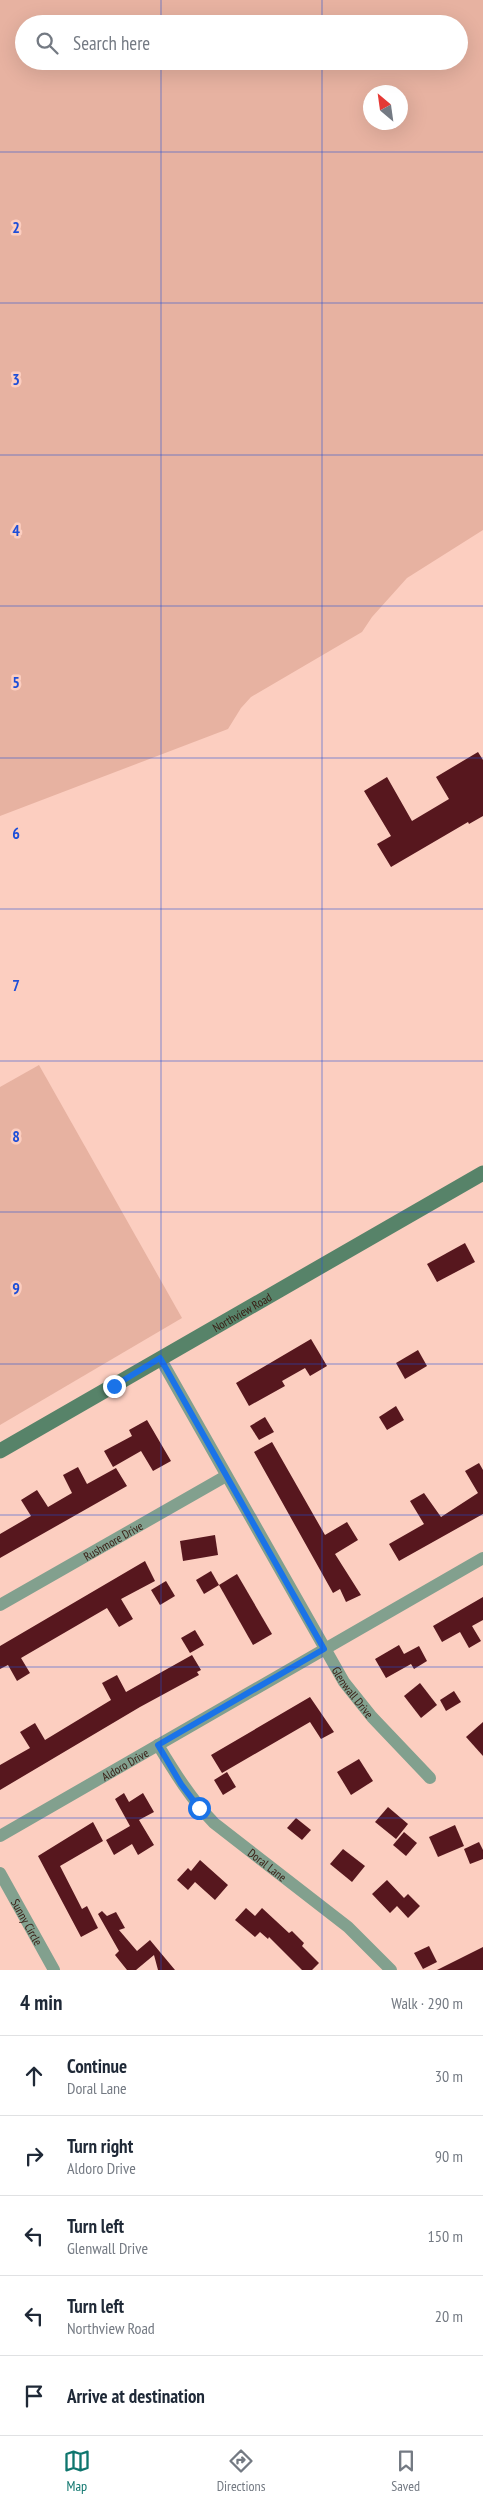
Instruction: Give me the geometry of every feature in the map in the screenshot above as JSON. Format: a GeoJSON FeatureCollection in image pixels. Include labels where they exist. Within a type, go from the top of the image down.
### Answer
{"type":"FeatureCollection","features":[{"type":"Feature","properties":{"kind":"street","name":"Northview Road"},"geometry":{"type":"LineString","coordinates":[[0,1451],[483,1173]]}},
{"type":"Feature","properties":{"kind":"street","name":"Glenwall Drive"},"geometry":{"type":"LineString","coordinates":[[160,1358],[344,1682],[372,1717],[430,1778]]}},
{"type":"Feature","properties":{"kind":"street","name":"Rushmore Drive"},"geometry":{"type":"LineString","coordinates":[[0,1605],[226,1476]]}},
{"type":"Feature","properties":{"kind":"street","name":"Aldoro Drive"},"geometry":{"type":"LineString","coordinates":[[0,1836],[483,1558]]}},
{"type":"Feature","properties":{"kind":"street","name":"Doral Lane"},"geometry":{"type":"LineString","coordinates":[[158,1745],[181,1784],[199,1808],[214,1823],[348,1926],[391,1970]]}},
{"type":"Feature","properties":{"kind":"street","name":"Sunny Circle"},"geometry":{"type":"LineString","coordinates":[[0,1873],[54,1970]]}},
{"type":"Feature","properties":{"kind":"shaded area"},"geometry":{"type":"Polygon","coordinates":[[[0,0],[483,0],[483,530],[407,578],[372,617],[362,632],[251,697],[241,708],[228,729],[0,816],[0,0]]]}},
{"type":"Feature","properties":{"kind":"shaded area"},"geometry":{"type":"Polygon","coordinates":[[[39,1065],[182,1318],[0,1425],[0,1087],[39,1065]]]}},
{"type":"Feature","properties":{"kind":"building"},"geometry":{"type":"Polygon","coordinates":[[[478,752],[483,760],[483,816],[469,824],[468,822],[391,867],[377,844],[391,836],[364,791],[387,777],[412,821],[449,799],[436,777],[478,752]]]}},
{"type":"Feature","properties":{"kind":"building"},"geometry":{"type":"Polygon","coordinates":[[[465,1243],[475,1262],[437,1282],[427,1264],[465,1243]]]}},
{"type":"Feature","properties":{"kind":"building"},"geometry":{"type":"Polygon","coordinates":[[[311,1339],[327,1366],[310,1376],[305,1368],[282,1381],[285,1386],[249,1406],[236,1383],[311,1339]]]}},
{"type":"Feature","properties":{"kind":"building"},"geometry":{"type":"Polygon","coordinates":[[[418,1350],[427,1366],[405,1379],[396,1363],[418,1350]]]}},
{"type":"Feature","properties":{"kind":"building"},"geometry":{"type":"Polygon","coordinates":[[[396,1406],[404,1420],[387,1430],[379,1417],[396,1406]]]}},
{"type":"Feature","properties":{"kind":"building"},"geometry":{"type":"Polygon","coordinates":[[[265,1417],[274,1432],[259,1440],[250,1426],[265,1417]]]}},
{"type":"Feature","properties":{"kind":"building"},"geometry":{"type":"Polygon","coordinates":[[[147,1420],[171,1461],[153,1471],[141,1451],[113,1467],[104,1451],[132,1436],[129,1430],[147,1420]]]}},
{"type":"Feature","properties":{"kind":"building"},"geometry":{"type":"Polygon","coordinates":[[[272,1442],[325,1535],[347,1522],[358,1540],[335,1554],[361,1595],[346,1602],[340,1589],[333,1593],[254,1452],[272,1442]]]}},
{"type":"Feature","properties":{"kind":"building"},"geometry":{"type":"Polygon","coordinates":[[[479,1463],[483,1470],[483,1514],[399,1561],[389,1544],[424,1524],[410,1501],[424,1493],[441,1517],[478,1493],[465,1471],[479,1463]]]}},
{"type":"Feature","properties":{"kind":"building"},"geometry":{"type":"Polygon","coordinates":[[[78,1467],[87,1484],[116,1468],[127,1486],[0,1558],[0,1534],[31,1516],[21,1500],[37,1490],[48,1507],[72,1493],[63,1475],[78,1467]]]}},
{"type":"Feature","properties":{"kind":"building"},"geometry":{"type":"Polygon","coordinates":[[[215,1535],[218,1555],[183,1561],[180,1541],[215,1535]]]}},
{"type":"Feature","properties":{"kind":"building"},"geometry":{"type":"Polygon","coordinates":[[[145,1561],[155,1581],[121,1599],[133,1619],[119,1627],[107,1608],[21,1658],[30,1673],[17,1681],[8,1665],[0,1669],[0,1646],[145,1561]]]}},
{"type":"Feature","properties":{"kind":"building"},"geometry":{"type":"Polygon","coordinates":[[[211,1571],[219,1585],[204,1594],[196,1580],[211,1571]]]}},
{"type":"Feature","properties":{"kind":"building"},"geometry":{"type":"Polygon","coordinates":[[[237,1574],[272,1634],[253,1645],[219,1585],[237,1574]]]}},
{"type":"Feature","properties":{"kind":"building"},"geometry":{"type":"Polygon","coordinates":[[[166,1581],[175,1596],[160,1605],[151,1590],[166,1581]]]}},
{"type":"Feature","properties":{"kind":"building"},"geometry":{"type":"Polygon","coordinates":[[[483,1597],[483,1620],[472,1626],[481,1641],[469,1648],[460,1632],[442,1642],[433,1626],[483,1597]]]}},
{"type":"Feature","properties":{"kind":"building"},"geometry":{"type":"Polygon","coordinates":[[[195,1630],[204,1645],[190,1653],[181,1638],[195,1630]]]}},
{"type":"Feature","properties":{"kind":"building"},"geometry":{"type":"Polygon","coordinates":[[[399,1645],[404,1654],[419,1646],[427,1661],[414,1669],[411,1664],[386,1678],[375,1659],[399,1645]]]}},
{"type":"Feature","properties":{"kind":"building"},"geometry":{"type":"Polygon","coordinates":[[[192,1655],[201,1670],[197,1672],[199,1675],[140,1707],[0,1790],[0,1765],[30,1748],[20,1732],[35,1723],[45,1740],[111,1700],[102,1683],[117,1675],[126,1692],[192,1655]]]}},
{"type":"Feature","properties":{"kind":"building"},"geometry":{"type":"Polygon","coordinates":[[[420,1683],[437,1705],[421,1718],[404,1696],[420,1683]]]}},
{"type":"Feature","properties":{"kind":"building"},"geometry":{"type":"Polygon","coordinates":[[[454,1691],[461,1702],[446,1711],[440,1700],[454,1691]]]}},
{"type":"Feature","properties":{"kind":"building"},"geometry":{"type":"Polygon","coordinates":[[[310,1697],[334,1732],[321,1739],[310,1722],[222,1773],[211,1755],[310,1697]]]}},
{"type":"Feature","properties":{"kind":"building"},"geometry":{"type":"Polygon","coordinates":[[[483,1722],[483,1756],[466,1737],[483,1722]]]}},
{"type":"Feature","properties":{"kind":"building"},"geometry":{"type":"Polygon","coordinates":[[[359,1759],[373,1781],[351,1795],[337,1772],[359,1759]]]}},
{"type":"Feature","properties":{"kind":"building"},"geometry":{"type":"Polygon","coordinates":[[[227,1772],[236,1787],[223,1795],[214,1780],[227,1772]]]}},
{"type":"Feature","properties":{"kind":"building"},"geometry":{"type":"Polygon","coordinates":[[[124,1793],[129,1802],[143,1793],[154,1812],[139,1820],[154,1845],[138,1855],[132,1844],[114,1855],[106,1840],[130,1826],[115,1799],[124,1793]]]}},
{"type":"Feature","properties":{"kind":"building"},"geometry":{"type":"Polygon","coordinates":[[[388,1807],[408,1824],[396,1839],[375,1822],[388,1807]]]}},
{"type":"Feature","properties":{"kind":"building"},"geometry":{"type":"Polygon","coordinates":[[[296,1818],[311,1830],[302,1840],[287,1828],[296,1818]]]}},
{"type":"Feature","properties":{"kind":"building"},"geometry":{"type":"Polygon","coordinates":[[[93,1822],[103,1841],[60,1866],[82,1909],[87,1906],[98,1928],[81,1937],[38,1856],[93,1822]]]}},
{"type":"Feature","properties":{"kind":"building"},"geometry":{"type":"Polygon","coordinates":[[[455,1825],[464,1846],[438,1857],[429,1837],[455,1825]]]}},
{"type":"Feature","properties":{"kind":"building"},"geometry":{"type":"Polygon","coordinates":[[[404,1832],[417,1843],[406,1856],[393,1845],[404,1832]]]}},
{"type":"Feature","properties":{"kind":"building"},"geometry":{"type":"Polygon","coordinates":[[[479,1842],[483,1850],[483,1859],[470,1864],[464,1849],[479,1842]]]}},
{"type":"Feature","properties":{"kind":"building"},"geometry":{"type":"Polygon","coordinates":[[[343,1849],[365,1866],[352,1882],[330,1864],[343,1849]]]}},
{"type":"Feature","properties":{"kind":"building"},"geometry":{"type":"Polygon","coordinates":[[[200,1860],[228,1885],[215,1900],[195,1882],[188,1890],[177,1880],[188,1868],[191,1871],[200,1860]]]}},
{"type":"Feature","properties":{"kind":"building"},"geometry":{"type":"Polygon","coordinates":[[[387,1880],[404,1898],[408,1894],[420,1906],[408,1918],[397,1906],[390,1913],[372,1894],[387,1880]]]}},
{"type":"Feature","properties":{"kind":"building"},"geometry":{"type":"Polygon","coordinates":[[[246,1908],[255,1916],[262,1908],[289,1933],[292,1931],[304,1943],[302,1946],[319,1963],[312,1970],[302,1970],[269,1937],[268,1939],[260,1932],[255,1937],[235,1920],[246,1908]]]}},
{"type":"Feature","properties":{"kind":"building"},"geometry":{"type":"Polygon","coordinates":[[[102,1911],[107,1916],[116,1912],[125,1928],[119,1930],[137,1951],[150,1940],[175,1970],[158,1970],[154,1955],[136,1970],[127,1970],[115,1955],[119,1951],[98,1914],[102,1911]]]}},
{"type":"Feature","properties":{"kind":"building"},"geometry":{"type":"Polygon","coordinates":[[[429,1946],[437,1962],[423,1969],[414,1953],[429,1946]]]}},
{"type":"Feature","properties":{"kind":"building"},"geometry":{"type":"Polygon","coordinates":[[[483,1947],[483,1970],[437,1970],[483,1947]]]}},
{"type":"Feature","properties":{"kind":"route"},"geometry":{"type":"LineString","coordinates":[[114,1386],[160,1358],[324,1649],[158,1745],[181,1784],[199,1808]]}}]}
